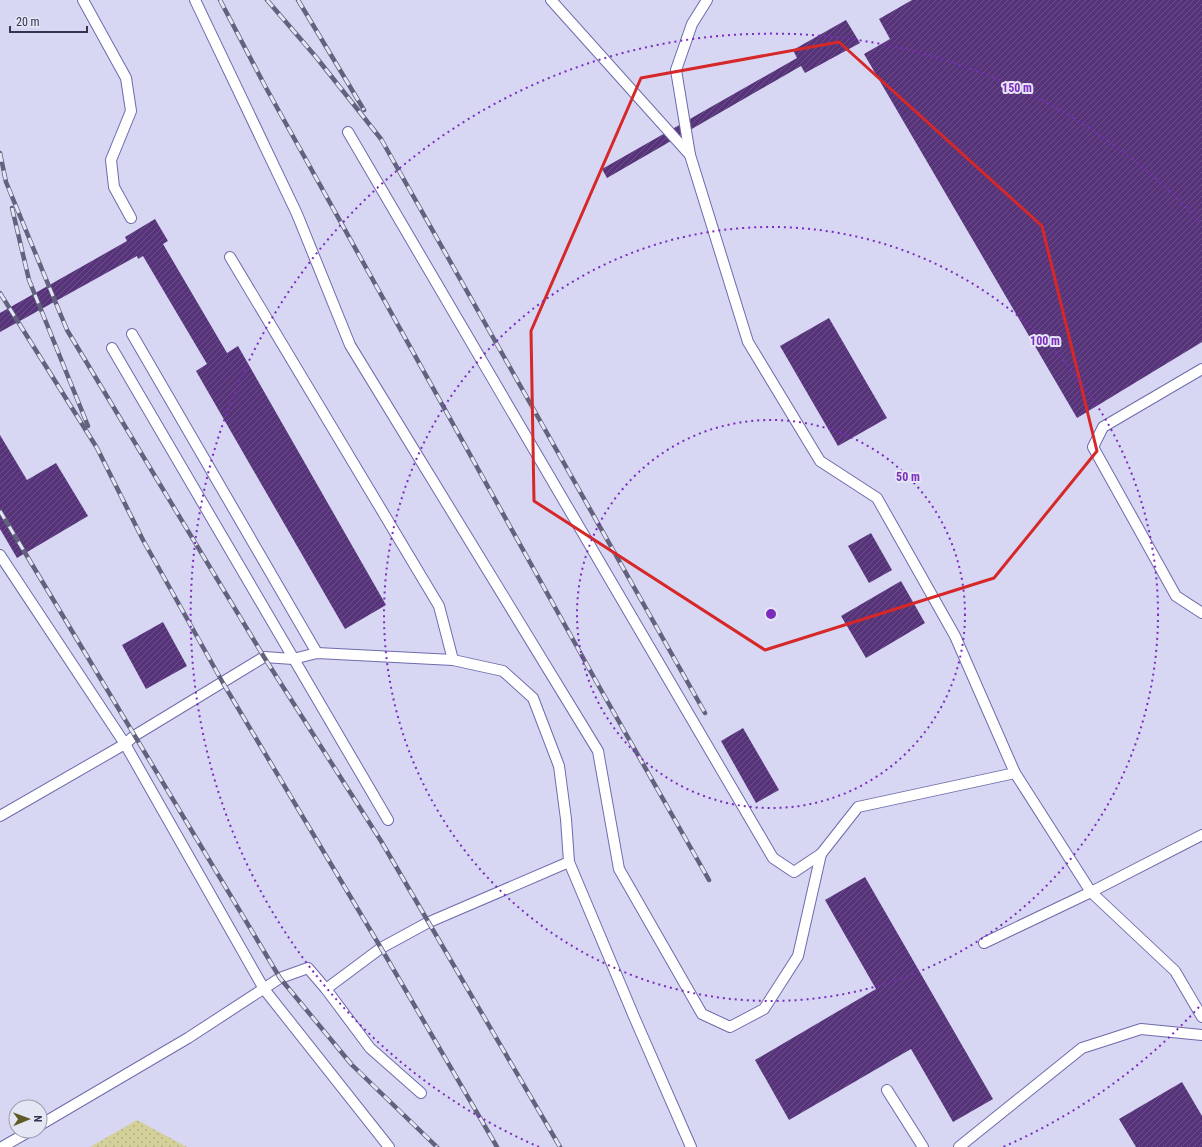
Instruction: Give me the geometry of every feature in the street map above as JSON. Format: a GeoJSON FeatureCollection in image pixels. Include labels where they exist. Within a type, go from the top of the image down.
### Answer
{"type":"FeatureCollection","features":[{"type":"Feature","properties":{"kind":"lane"},"geometry":{"type":"LineString","coordinates":[[83,0],[126,78],[131,111],[111,160],[114,187],[131,218]]}},
{"type":"Feature","properties":{"kind":"lane"},"geometry":{"type":"LineString","coordinates":[[195,0],[297,214],[350,345],[598,751],[619,869],[702,1014],[730,1027],[764,1009],[798,956],[821,854]]}},
{"type":"Feature","properties":{"kind":"lane"},"geometry":{"type":"LineString","coordinates":[[551,0],[690,155]]}},
{"type":"Feature","properties":{"kind":"lane"},"geometry":{"type":"LineString","coordinates":[[707,0],[692,24],[676,70],[690,155],[748,342],[820,461],[877,498],[955,636],[1015,773],[1091,892],[1175,971],[1202,1017]]}},
{"type":"Feature","properties":{"kind":"lane"},"geometry":{"type":"LineString","coordinates":[[348,132],[773,858],[794,872],[821,854],[858,808],[1015,773]]}},
{"type":"Feature","properties":{"kind":"lane"},"geometry":{"type":"LineString","coordinates":[[230,257],[439,606],[453,660]]}},
{"type":"Feature","properties":{"kind":"lane"},"geometry":{"type":"LineString","coordinates":[[132,334],[317,653]]}},
{"type":"Feature","properties":{"kind":"lane"},"geometry":{"type":"LineString","coordinates":[[112,348],[388,820]]}},
{"type":"Feature","properties":{"kind":"lane"},"geometry":{"type":"LineString","coordinates":[[1202,369],[1103,427],[1093,447],[1176,596],[1202,613]]}},
{"type":"Feature","properties":{"kind":"lane"},"geometry":{"type":"LineString","coordinates":[[0,555],[125,744],[264,989],[389,1147]]}},
{"type":"Feature","properties":{"kind":"lane"},"geometry":{"type":"LineString","coordinates":[[0,816],[125,744],[134,736],[264,657],[293,659],[317,653],[453,660],[503,670],[533,698],[559,766],[566,819],[569,862],[691,1147]]}},
{"type":"Feature","properties":{"kind":"lane"},"geometry":{"type":"LineString","coordinates":[[984,943],[1091,892],[1202,835]]}},
{"type":"Feature","properties":{"kind":"lane"},"geometry":{"type":"LineString","coordinates":[[326,988],[381,948],[427,923],[569,862]]}},
{"type":"Feature","properties":{"kind":"lane"},"geometry":{"type":"LineString","coordinates":[[48,1120],[188,1038],[280,978],[308,968],[326,988],[370,1048],[421,1093]]}},
{"type":"Feature","properties":{"kind":"lane"},"geometry":{"type":"LineString","coordinates":[[959,1147],[1082,1048],[1141,1029],[1202,1035]]}},
{"type":"Feature","properties":{"kind":"lane"},"geometry":{"type":"LineString","coordinates":[[887,1090],[923,1147]]}},
{"type":"Feature","properties":{"kind":"lane"},"geometry":{"type":"LineString","coordinates":[[2,1147],[16,1139]]}},
{"type":"Feature","properties":{"kind":"highlighted area"},"geometry":{"type":"Polygon","coordinates":[[[839,42],[1042,226],[1097,451],[994,578],[765,650],[534,501],[531,331],[641,78],[839,42]]]}},
{"type":"Feature","properties":{"kind":"shaded area"},"geometry":{"type":"Polygon","coordinates":[[[137,1120],[187,1147],[90,1147],[137,1120]]]}},
{"type":"Feature","properties":{"kind":"building"},"geometry":{"type":"Polygon","coordinates":[[[912,0],[1202,0],[1202,342],[1077,418],[864,54],[890,39],[879,19],[912,0]]]}},
{"type":"Feature","properties":{"kind":"building"},"geometry":{"type":"Polygon","coordinates":[[[846,20],[860,43],[805,73],[801,66],[607,178],[602,169],[797,58],[793,50],[846,20]]]}},
{"type":"Feature","properties":{"kind":"building"},"geometry":{"type":"Polygon","coordinates":[[[155,219],[168,241],[163,244],[227,353],[238,346],[386,605],[345,629],[196,371],[207,364],[143,256],[138,259],[137,256],[0,332],[0,313],[127,241],[125,237],[155,219]]]}},
{"type":"Feature","properties":{"kind":"building"},"geometry":{"type":"Polygon","coordinates":[[[829,318],[887,418],[838,446],[780,346],[829,318]]]}},
{"type":"Feature","properties":{"kind":"building"},"geometry":{"type":"Polygon","coordinates":[[[0,435],[27,480],[56,463],[88,516],[17,558],[0,529],[0,435]]]}},
{"type":"Feature","properties":{"kind":"building"},"geometry":{"type":"Polygon","coordinates":[[[871,533],[892,570],[869,583],[848,546],[871,533]]]}},
{"type":"Feature","properties":{"kind":"building"},"geometry":{"type":"Polygon","coordinates":[[[901,581],[925,623],[866,658],[841,616],[901,581]]]}},
{"type":"Feature","properties":{"kind":"building"},"geometry":{"type":"Polygon","coordinates":[[[163,622],[187,666],[146,689],[122,645],[163,622]]]}},
{"type":"Feature","properties":{"kind":"building"},"geometry":{"type":"Polygon","coordinates":[[[743,728],[779,790],[756,803],[721,741],[743,728]]]}},
{"type":"Feature","properties":{"kind":"building"},"geometry":{"type":"Polygon","coordinates":[[[865,877],[993,1099],[953,1122],[911,1049],[789,1120],[755,1060],[876,989],[825,900],[865,877]]]}},
{"type":"Feature","properties":{"kind":"building"},"geometry":{"type":"Polygon","coordinates":[[[1182,1082],[1202,1116],[1202,1147],[1136,1147],[1119,1119],[1182,1082]]]}},
{"type":"Feature","properties":{"kind":"railway"},"geometry":{"type":"LineString","coordinates":[[220,0],[265,86],[601,690],[709,880]]}},
{"type":"Feature","properties":{"kind":"railway"},"geometry":{"type":"LineString","coordinates":[[267,0],[316,57],[381,139],[705,713]]}},
{"type":"Feature","properties":{"kind":"railway"},"geometry":{"type":"LineString","coordinates":[[298,0],[364,110]]}},
{"type":"Feature","properties":{"kind":"railway"},"geometry":{"type":"LineString","coordinates":[[0,153],[6,182],[67,330],[264,657],[381,841],[560,1147]]}},
{"type":"Feature","properties":{"kind":"railway"},"geometry":{"type":"LineString","coordinates":[[12,208],[29,280],[88,426]]}},
{"type":"Feature","properties":{"kind":"railway"},"geometry":{"type":"LineString","coordinates":[[0,293],[97,448],[143,540],[223,683],[381,948],[497,1147]]}},
{"type":"Feature","properties":{"kind":"railway"},"geometry":{"type":"LineString","coordinates":[[0,511],[280,978],[352,1065],[437,1147]]}}]}
